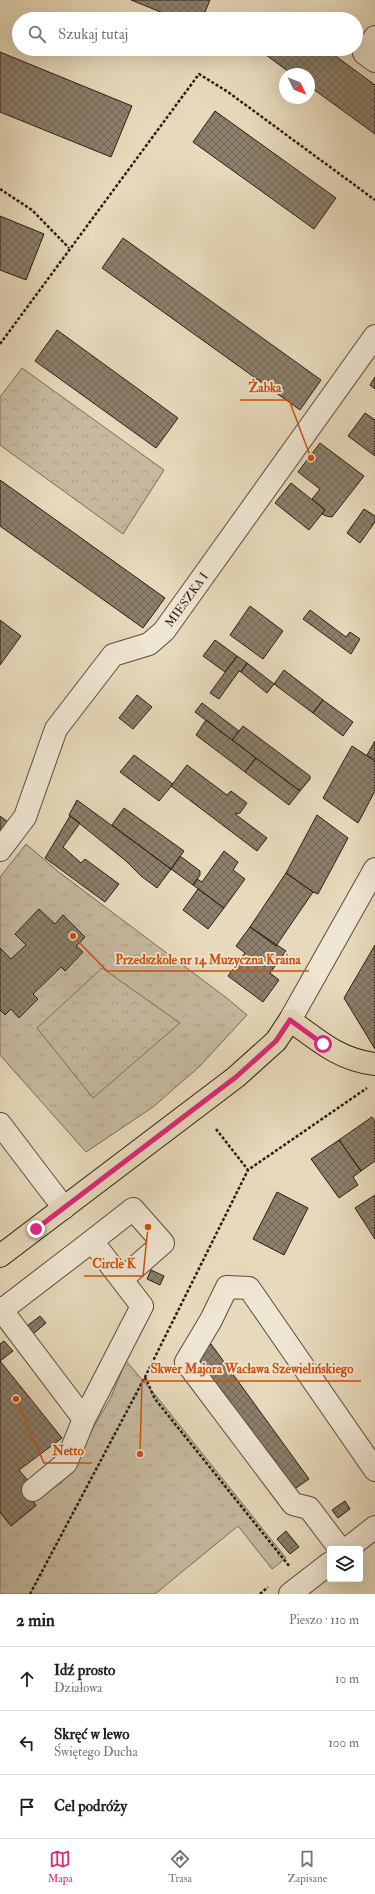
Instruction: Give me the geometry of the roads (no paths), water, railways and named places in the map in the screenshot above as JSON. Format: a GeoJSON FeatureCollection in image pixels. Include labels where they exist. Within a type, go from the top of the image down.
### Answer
{"type":"FeatureCollection","features":[{"type":"Feature","properties":{"kind":"main road"},"geometry":{"type":"LineString","coordinates":[[0,1256],[236,1077],[276,1041],[290,1020],[342,1056],[358,1062],[375,1064]]}},
{"type":"Feature","properties":{"kind":"street"},"geometry":{"type":"LineString","coordinates":[[375,37],[364,53],[375,61]]}},
{"type":"Feature","properties":{"kind":"street","name":"MIESZKA I"},"geometry":{"type":"LineString","coordinates":[[0,850],[24,817],[56,729],[113,655],[149,644],[164,632],[375,336]]}},
{"type":"Feature","properties":{"kind":"street"},"geometry":{"type":"LineString","coordinates":[[290,1020],[375,869]]}},
{"type":"Feature","properties":{"kind":"street"},"geometry":{"type":"LineString","coordinates":[[0,1124],[64,1208]]}},
{"type":"Feature","properties":{"kind":"street"},"geometry":{"type":"LineString","coordinates":[[84,1419],[1,1309],[133,1209],[163,1243],[122,1279]]}},
{"type":"Feature","properties":{"kind":"street"},"geometry":{"type":"LineString","coordinates":[[33,1490],[66,1463],[84,1419],[142,1306],[92,1241]]}},
{"type":"Feature","properties":{"kind":"street"},"geometry":{"type":"LineString","coordinates":[[338,1546],[309,1508],[292,1504],[186,1362],[211,1320],[227,1287],[249,1288],[375,1470]]}},
{"type":"Feature","properties":{"kind":"street"},"geometry":{"type":"LineString","coordinates":[[351,1546],[375,1527]]}},
{"type":"Feature","properties":{"kind":"street"},"geometry":{"type":"LineString","coordinates":[[290,1594],[327,1564]]}},
{"type":"Feature","properties":{"kind":"place","name":"Żabka"},"geometry":{"type":"Point","coordinates":[311,458]}},
{"type":"Feature","properties":{"kind":"place","name":"Przedszkole nr 14 Muzyczna Kraina"},"geometry":{"type":"Point","coordinates":[73,936]}},
{"type":"Feature","properties":{"kind":"place","name":"Circle K"},"geometry":{"type":"Point","coordinates":[148,1227]}},
{"type":"Feature","properties":{"kind":"place","name":"Netto"},"geometry":{"type":"Point","coordinates":[16,1399]}},
{"type":"Feature","properties":{"kind":"place","name":"Skwer Majora Wacława Szewielińskiego"},"geometry":{"type":"Point","coordinates":[140,1454]}}]}
